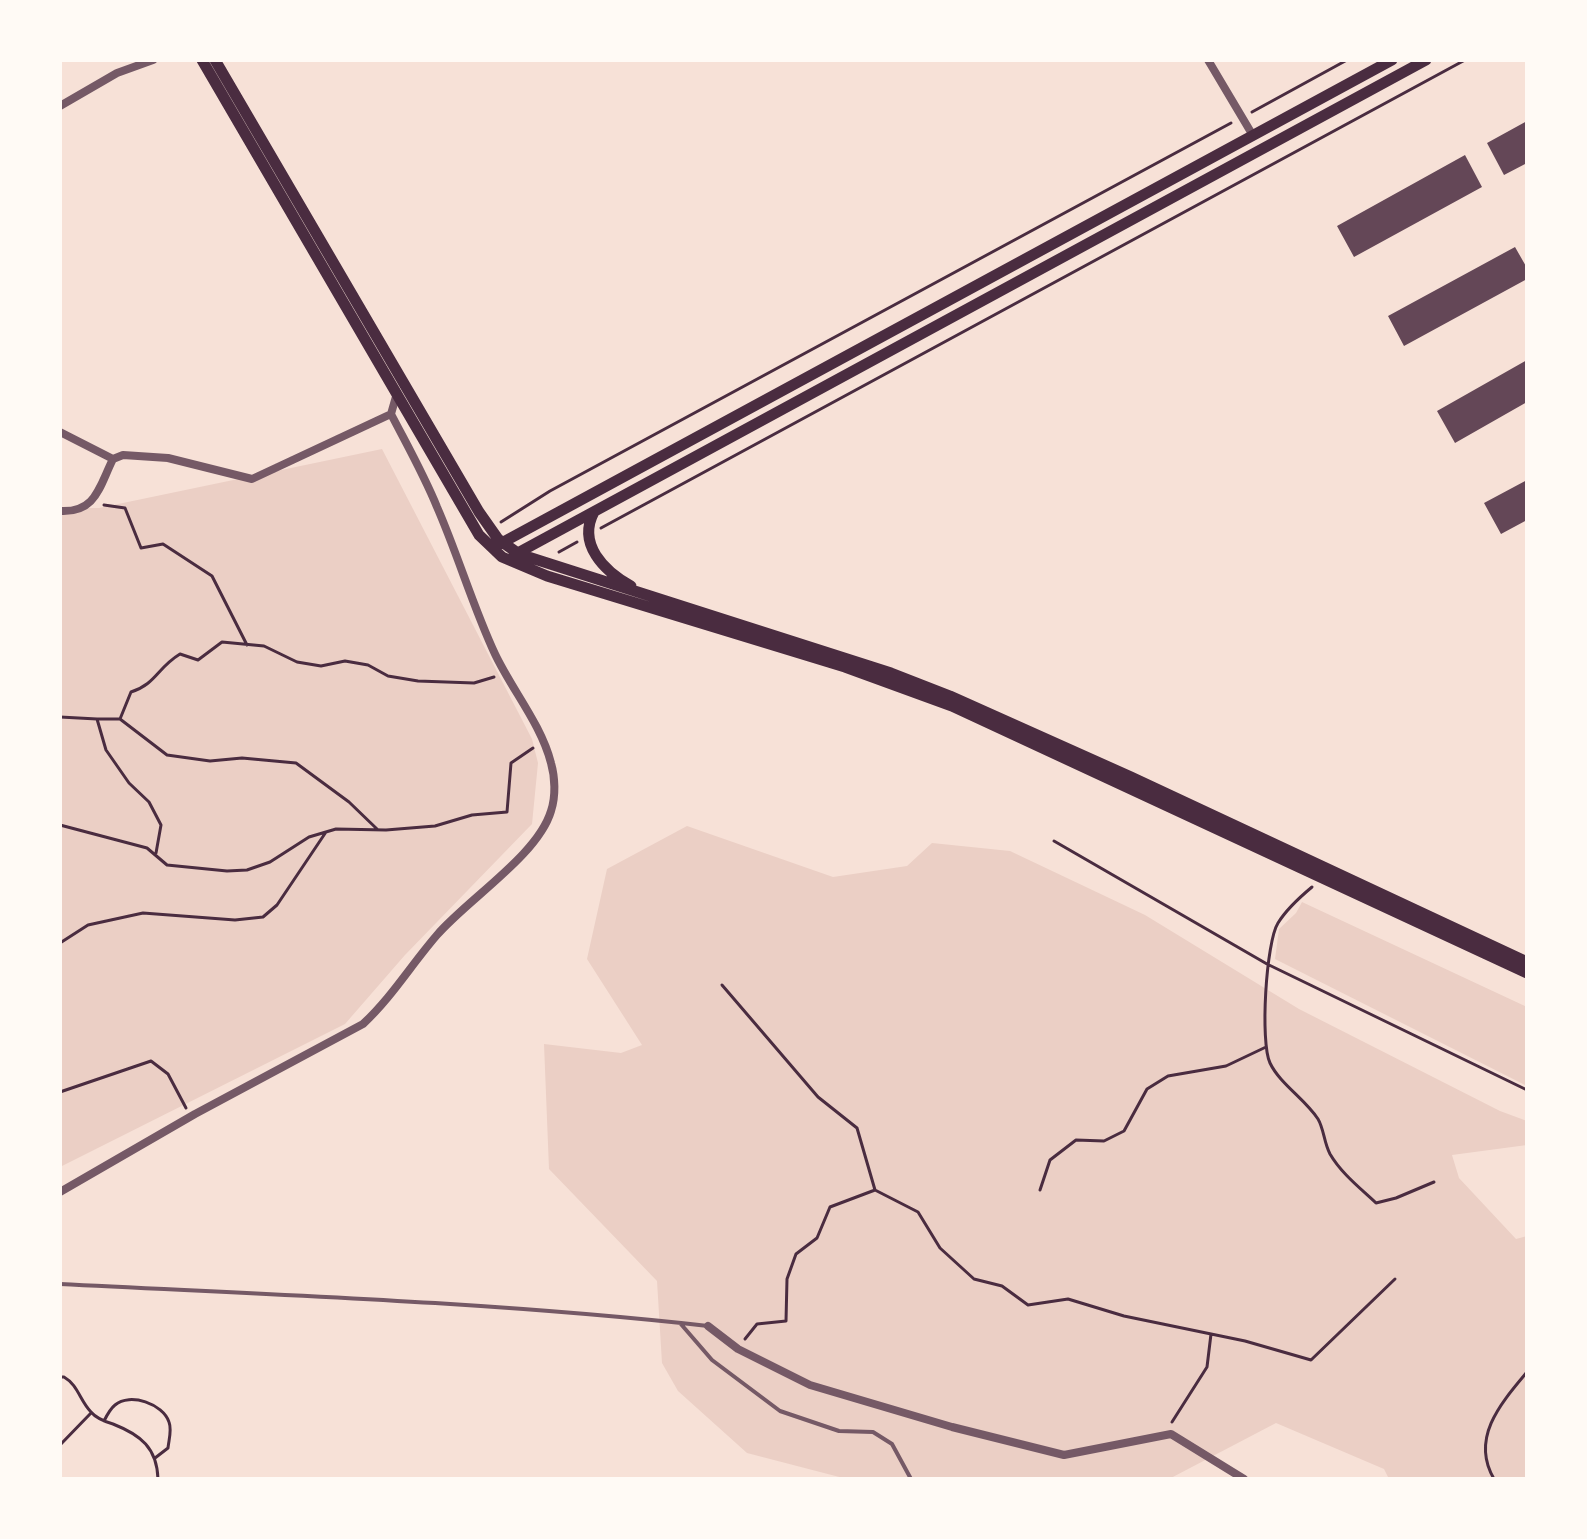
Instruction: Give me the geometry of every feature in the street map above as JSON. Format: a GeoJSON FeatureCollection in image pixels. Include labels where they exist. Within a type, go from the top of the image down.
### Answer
{"type":"FeatureCollection","features":[{"type":"Feature","properties":{"kind":"main road"},"geometry":{"type":"LineString","coordinates":[[202,60],[479,535],[547,576],[845,667],[952,706],[1527,973]]}},
{"type":"Feature","properties":{"kind":"main road"},"geometry":{"type":"LineString","coordinates":[[215,60],[496,545]]}},
{"type":"Feature","properties":{"kind":"main road"},"geometry":{"type":"LineString","coordinates":[[496,545],[1392,60]]}},
{"type":"Feature","properties":{"kind":"main road"},"geometry":{"type":"LineString","coordinates":[[512,556],[1426,60]]}},
{"type":"Feature","properties":{"kind":"main road"},"geometry":{"type":"LineString","coordinates":[[594,510],[587,533],[597,558],[614,575],[649,597]]}},
{"type":"Feature","properties":{"kind":"main road"},"geometry":{"type":"LineString","coordinates":[[512,556],[540,562],[878,669],[961,700],[1527,962]]}},
{"type":"Feature","properties":{"kind":"street"},"geometry":{"type":"LineString","coordinates":[[60,106],[117,73],[153,60]]}},
{"type":"Feature","properties":{"kind":"street"},"geometry":{"type":"LineString","coordinates":[[1208,60],[1252,134]]}},
{"type":"Feature","properties":{"kind":"street"},"geometry":{"type":"LineString","coordinates":[[60,1192],[190,1117],[363,1024],[386,1003],[435,937],[461,908],[543,832],[552,809],[554,783],[551,762],[495,655],[436,505],[391,414],[397,392]]}},
{"type":"Feature","properties":{"kind":"street"},"geometry":{"type":"LineString","coordinates":[[60,511],[75,512],[92,503],[113,459],[123,455],[168,458],[252,479],[391,414]]}},
{"type":"Feature","properties":{"kind":"street"},"geometry":{"type":"LineString","coordinates":[[60,432],[113,459]]}},
{"type":"Feature","properties":{"kind":"street"},"geometry":{"type":"LineString","coordinates":[[708,1326],[738,1349],[810,1385],[952,1427],[1064,1455],[1171,1434],[1244,1479]]}},
{"type":"Feature","properties":{"kind":"lane"},"geometry":{"type":"LineString","coordinates":[[60,1284],[358,1299],[708,1326]]}},
{"type":"Feature","properties":{"kind":"lane"},"geometry":{"type":"LineString","coordinates":[[680,1323],[712,1360],[780,1411],[839,1431],[873,1432],[892,1444],[911,1479]]}},
{"type":"Feature","properties":{"kind":"path"},"geometry":{"type":"LineString","coordinates":[[489,529],[550,491],[1347,60]]}},
{"type":"Feature","properties":{"kind":"path"},"geometry":{"type":"LineString","coordinates":[[597,531],[1465,60]]}},
{"type":"Feature","properties":{"kind":"path"},"geometry":{"type":"LineString","coordinates":[[92,503],[125,508],[141,548],[163,544],[212,576],[247,645]]}},
{"type":"Feature","properties":{"kind":"path"},"geometry":{"type":"LineString","coordinates":[[540,562],[585,537]]}},
{"type":"Feature","properties":{"kind":"path"},"geometry":{"type":"LineString","coordinates":[[120,719],[131,692],[148,687],[164,663],[180,654],[198,660],[222,642],[264,646],[297,662],[321,666],[345,661],[368,665],[388,676],[418,681],[474,683],[505,673]]}},
{"type":"Feature","properties":{"kind":"path"},"geometry":{"type":"LineString","coordinates":[[60,717],[120,719],[167,755],[210,761],[242,758],[296,763],[349,802],[377,829]]}},
{"type":"Feature","properties":{"kind":"path"},"geometry":{"type":"LineString","coordinates":[[97,719],[106,750],[129,783],[149,802],[161,825],[156,855]]}},
{"type":"Feature","properties":{"kind":"path"},"geometry":{"type":"LineString","coordinates":[[60,825],[147,848],[167,865],[247,870],[270,862],[309,837],[336,829],[435,826],[472,815],[507,812],[511,763],[543,742]]}},
{"type":"Feature","properties":{"kind":"path"},"geometry":{"type":"LineString","coordinates":[[60,943],[88,925],[143,913],[235,920],[263,917],[277,905],[326,832]]}},
{"type":"Feature","properties":{"kind":"path"},"geometry":{"type":"LineString","coordinates":[[1054,841],[1267,964],[1527,1090]]}},
{"type":"Feature","properties":{"kind":"path"},"geometry":{"type":"LineString","coordinates":[[1325,878],[1299,898],[1278,923],[1267,964],[1266,1047],[1270,1063],[1319,1120],[1329,1152],[1341,1168],[1376,1203],[1434,1182]]}},
{"type":"Feature","properties":{"kind":"path"},"geometry":{"type":"LineString","coordinates":[[722,985],[818,1097],[857,1128],[875,1190],[918,1212],[940,1248],[974,1279],[1002,1286],[1028,1305],[1068,1299],[1124,1316],[1211,1334],[1311,1360],[1395,1279]]}},
{"type":"Feature","properties":{"kind":"path"},"geometry":{"type":"LineString","coordinates":[[1040,1190],[1050,1160],[1076,1140],[1104,1141],[1124,1131],[1147,1089],[1168,1076],[1226,1066],[1266,1047]]}},
{"type":"Feature","properties":{"kind":"path"},"geometry":{"type":"LineString","coordinates":[[60,1092],[151,1061],[168,1074],[190,1117]]}},
{"type":"Feature","properties":{"kind":"path"},"geometry":{"type":"LineString","coordinates":[[738,1349],[757,1324],[786,1321],[787,1279],[796,1254],[817,1238],[830,1207],[875,1190]]}},
{"type":"Feature","properties":{"kind":"path"},"geometry":{"type":"LineString","coordinates":[[1164,1436],[1207,1367],[1211,1334]]}},
{"type":"Feature","properties":{"kind":"path"},"geometry":{"type":"LineString","coordinates":[[1494,1479],[1486,1465],[1487,1428],[1527,1372]]}},
{"type":"Feature","properties":{"kind":"path"},"geometry":{"type":"LineString","coordinates":[[60,1377],[72,1381],[91,1413],[135,1433],[153,1451],[158,1479]]}},
{"type":"Feature","properties":{"kind":"path"},"geometry":{"type":"LineString","coordinates":[[104,1421],[113,1406],[124,1399],[151,1403],[166,1414],[171,1425],[168,1448],[155,1458]]}},
{"type":"Feature","properties":{"kind":"path"},"geometry":{"type":"LineString","coordinates":[[60,1445],[91,1413]]}},
{"type":"Feature","properties":{"kind":"shaded area"},"geometry":{"type":"Polygon","coordinates":[[[382,449],[532,739],[538,763],[532,824],[405,955],[345,1024],[60,1167],[60,508],[99,508],[382,449]]]}},
{"type":"Feature","properties":{"kind":"shaded area"},"geometry":{"type":"Polygon","coordinates":[[[687,826],[833,877],[907,866],[932,843],[1010,851],[1145,915],[1299,1009],[1500,1111],[1527,1121],[1527,1145],[1452,1155],[1459,1178],[1516,1239],[1527,1236],[1527,1479],[1389,1479],[1384,1469],[1276,1423],[1169,1479],[847,1479],[747,1453],[678,1391],[662,1363],[657,1281],[549,1169],[544,1044],[621,1053],[642,1045],[587,959],[607,869],[687,826]]]}},
{"type":"Feature","properties":{"kind":"shaded area"},"geometry":{"type":"Polygon","coordinates":[[[1302,902],[1527,1007],[1527,1086],[1275,959],[1279,929],[1296,913],[1302,902]]]}},
{"type":"Feature","properties":{"kind":"building"},"geometry":{"type":"Polygon","coordinates":[[[1527,121],[1527,163],[1504,175],[1487,143],[1527,121]]]}},
{"type":"Feature","properties":{"kind":"building"},"geometry":{"type":"Polygon","coordinates":[[[1465,155],[1482,187],[1354,257],[1337,226],[1465,155]]]}},
{"type":"Feature","properties":{"kind":"building"},"geometry":{"type":"Polygon","coordinates":[[[1515,247],[1527,268],[1527,279],[1404,346],[1388,316],[1515,247]]]}},
{"type":"Feature","properties":{"kind":"building"},"geometry":{"type":"Polygon","coordinates":[[[1527,360],[1527,402],[1455,443],[1437,411],[1527,360]]]}},
{"type":"Feature","properties":{"kind":"building"},"geometry":{"type":"Polygon","coordinates":[[[1527,480],[1527,520],[1501,534],[1484,503],[1527,480]]]}}]}
